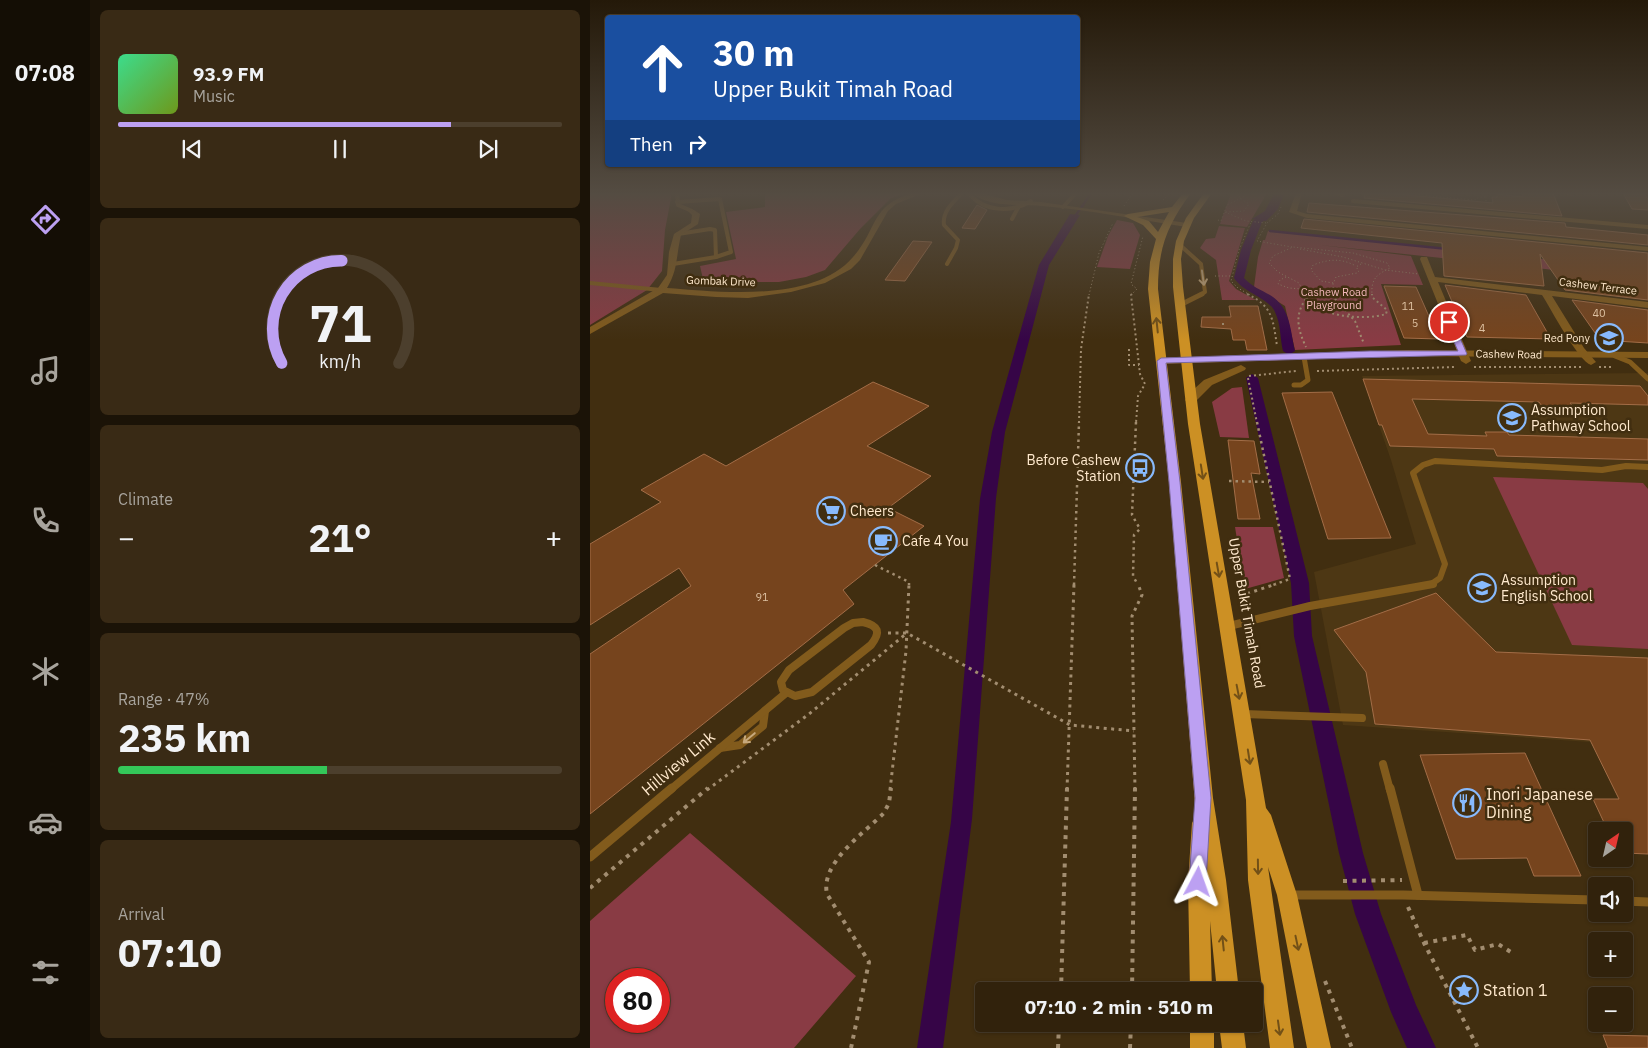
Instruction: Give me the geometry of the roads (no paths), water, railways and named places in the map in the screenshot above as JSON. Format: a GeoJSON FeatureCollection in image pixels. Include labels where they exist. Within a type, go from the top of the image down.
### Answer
{"type":"FeatureCollection","features":[{"type":"Feature","properties":{"kind":"highway"},"geometry":{"type":"LineString","coordinates":[[1158,242],[1154,258],[1153,289],[1175,482],[1203,798],[1216,880],[1227,982]]}},
{"type":"Feature","properties":{"kind":"highway","name":"Upper Bukit Timah Road"},"geometry":{"type":"LineString","coordinates":[[1181,242],[1170,289],[1180,305],[1191,400],[1256,800],[1258,880],[1282,1048]]}},
{"type":"Feature","properties":{"kind":"highway"},"geometry":{"type":"LineString","coordinates":[[1153,289],[1170,289]]}},
{"type":"Feature","properties":{"kind":"highway"},"geometry":{"type":"LineString","coordinates":[[1201,982],[1198,882],[1203,798]]}},
{"type":"Feature","properties":{"kind":"highway"},"geometry":{"type":"LineString","coordinates":[[1256,800],[1287,895],[1319,1048]]}},
{"type":"Feature","properties":{"kind":"highway"},"geometry":{"type":"LineString","coordinates":[[1202,1032],[1202,1048]]}},
{"type":"Feature","properties":{"kind":"highway"},"geometry":{"type":"LineString","coordinates":[[1232,1032],[1234,1048]]}},
{"type":"Feature","properties":{"kind":"street","name":"Gombak Drive"},"geometry":{"type":"LineString","coordinates":[[676,242],[671,275],[661,290],[748,296],[797,288],[825,280],[848,268],[857,258],[866,242]]}},
{"type":"Feature","properties":{"kind":"street"},"geometry":{"type":"LineString","coordinates":[[1567,242],[1648,250]]}},
{"type":"Feature","properties":{"kind":"street"},"geometry":{"type":"LineString","coordinates":[[1424,259],[1466,362]]}},
{"type":"Feature","properties":{"kind":"street","name":"Cashew Terrace"},"geometry":{"type":"LineString","coordinates":[[1431,277],[1648,305]]}},
{"type":"Feature","properties":{"kind":"street"},"geometry":{"type":"LineString","coordinates":[[590,331],[661,290]]}},
{"type":"Feature","properties":{"kind":"street","name":"Cashew Terrace"},"geometry":{"type":"LineString","coordinates":[[1545,292],[1590,363]]}},
{"type":"Feature","properties":{"kind":"street","name":"Cashew Road"},"geometry":{"type":"LineString","coordinates":[[1590,363],[1612,355],[1648,355]]}},
{"type":"Feature","properties":{"kind":"street","name":"Cashew Road"},"geometry":{"type":"LineString","coordinates":[[1162,366],[1274,356],[1303,361],[1632,365],[1648,362]]}},
{"type":"Feature","properties":{"kind":"street","name":"Cashew Road"},"geometry":{"type":"LineString","coordinates":[[1187,365],[1244,374],[1258,367],[1281,366],[1303,361]]}},
{"type":"Feature","properties":{"kind":"street"},"geometry":{"type":"LineString","coordinates":[[1191,400],[1206,383],[1244,374]]}},
{"type":"Feature","properties":{"kind":"lane"},"geometry":{"type":"LineString","coordinates":[[715,242],[716,257]]}},
{"type":"Feature","properties":{"kind":"lane"},"geometry":{"type":"LineString","coordinates":[[673,264],[716,257],[732,252],[730,242]]}},
{"type":"Feature","properties":{"kind":"lane"},"geometry":{"type":"LineString","coordinates":[[947,264],[958,242]]}},
{"type":"Feature","properties":{"kind":"lane"},"geometry":{"type":"LineString","coordinates":[[1180,246],[1202,264],[1205,292],[1180,305]]}},
{"type":"Feature","properties":{"kind":"lane"},"geometry":{"type":"LineString","coordinates":[[590,283],[661,290]]}},
{"type":"Feature","properties":{"kind":"lane"},"geometry":{"type":"LineString","coordinates":[[1612,355],[1632,365],[1648,379]]}},
{"type":"Feature","properties":{"kind":"lane"},"geometry":{"type":"LineString","coordinates":[[1294,385],[1301,385],[1308,381],[1303,361]]}},
{"type":"Feature","properties":{"kind":"lane"},"geometry":{"type":"LineString","coordinates":[[1229,626],[1310,606],[1428,586],[1438,581],[1443,576],[1445,564],[1413,473],[1418,467],[1427,463],[1436,461],[1602,470],[1626,466],[1648,467]]}},
{"type":"Feature","properties":{"kind":"lane"},"geometry":{"type":"LineString","coordinates":[[868,622],[875,627],[878,634],[871,645],[812,692],[795,696],[786,693],[781,686],[786,674],[848,625],[868,622]]}},
{"type":"Feature","properties":{"kind":"lane","name":"Hillview Link"},"geometry":{"type":"LineString","coordinates":[[590,857],[718,749],[740,745],[763,726],[765,711],[786,693]]}},
{"type":"Feature","properties":{"kind":"lane"},"geometry":{"type":"LineString","coordinates":[[1243,714],[1362,718]]}},
{"type":"Feature","properties":{"kind":"lane"},"geometry":{"type":"LineString","coordinates":[[1383,764],[1418,895]]}},
{"type":"Feature","properties":{"kind":"lane"},"geometry":{"type":"LineString","coordinates":[[1287,895],[1418,895],[1588,900]]}},
{"type":"Feature","properties":{"kind":"lane"},"geometry":{"type":"LineString","coordinates":[[1633,901],[1648,902]]}},
{"type":"Feature","properties":{"kind":"waterway"},"geometry":{"type":"LineString","coordinates":[[1249,242],[1239,278],[1249,288],[1277,306],[1284,321],[1289,351]]}},
{"type":"Feature","properties":{"kind":"waterway"},"geometry":{"type":"LineString","coordinates":[[1378,242],[1448,249]]}},
{"type":"Feature","properties":{"kind":"waterway"},"geometry":{"type":"LineString","coordinates":[[1252,378],[1300,583],[1303,636],[1351,853],[1368,914],[1405,1012],[1422,1048]]}},
{"type":"Feature","properties":{"kind":"place","name":"Red Pony"},"geometry":{"type":"Point","coordinates":[1609,338]}},
{"type":"Feature","properties":{"kind":"place","name":"Assumption Pathway School"},"geometry":{"type":"Point","coordinates":[1512,418]}},
{"type":"Feature","properties":{"kind":"place","name":"Before Cashew Station"},"geometry":{"type":"Point","coordinates":[1140,468]}},
{"type":"Feature","properties":{"kind":"place","name":"Cheers"},"geometry":{"type":"Point","coordinates":[831,511]}},
{"type":"Feature","properties":{"kind":"place","name":"Cafe 4 You"},"geometry":{"type":"Point","coordinates":[883,541]}},
{"type":"Feature","properties":{"kind":"place","name":"Assumption English School"},"geometry":{"type":"Point","coordinates":[1482,588]}},
{"type":"Feature","properties":{"kind":"place","name":"Inori Japanese Dining"},"geometry":{"type":"Point","coordinates":[1467,803]}},
{"type":"Feature","properties":{"kind":"place","name":"Station 1"},"geometry":{"type":"Point","coordinates":[1464,990]}},
{"type":"Feature","properties":{"kind":"park label","name":"Cashew Road Playground"},"geometry":{"type":"Point","coordinates":[1334,298]}}]}
